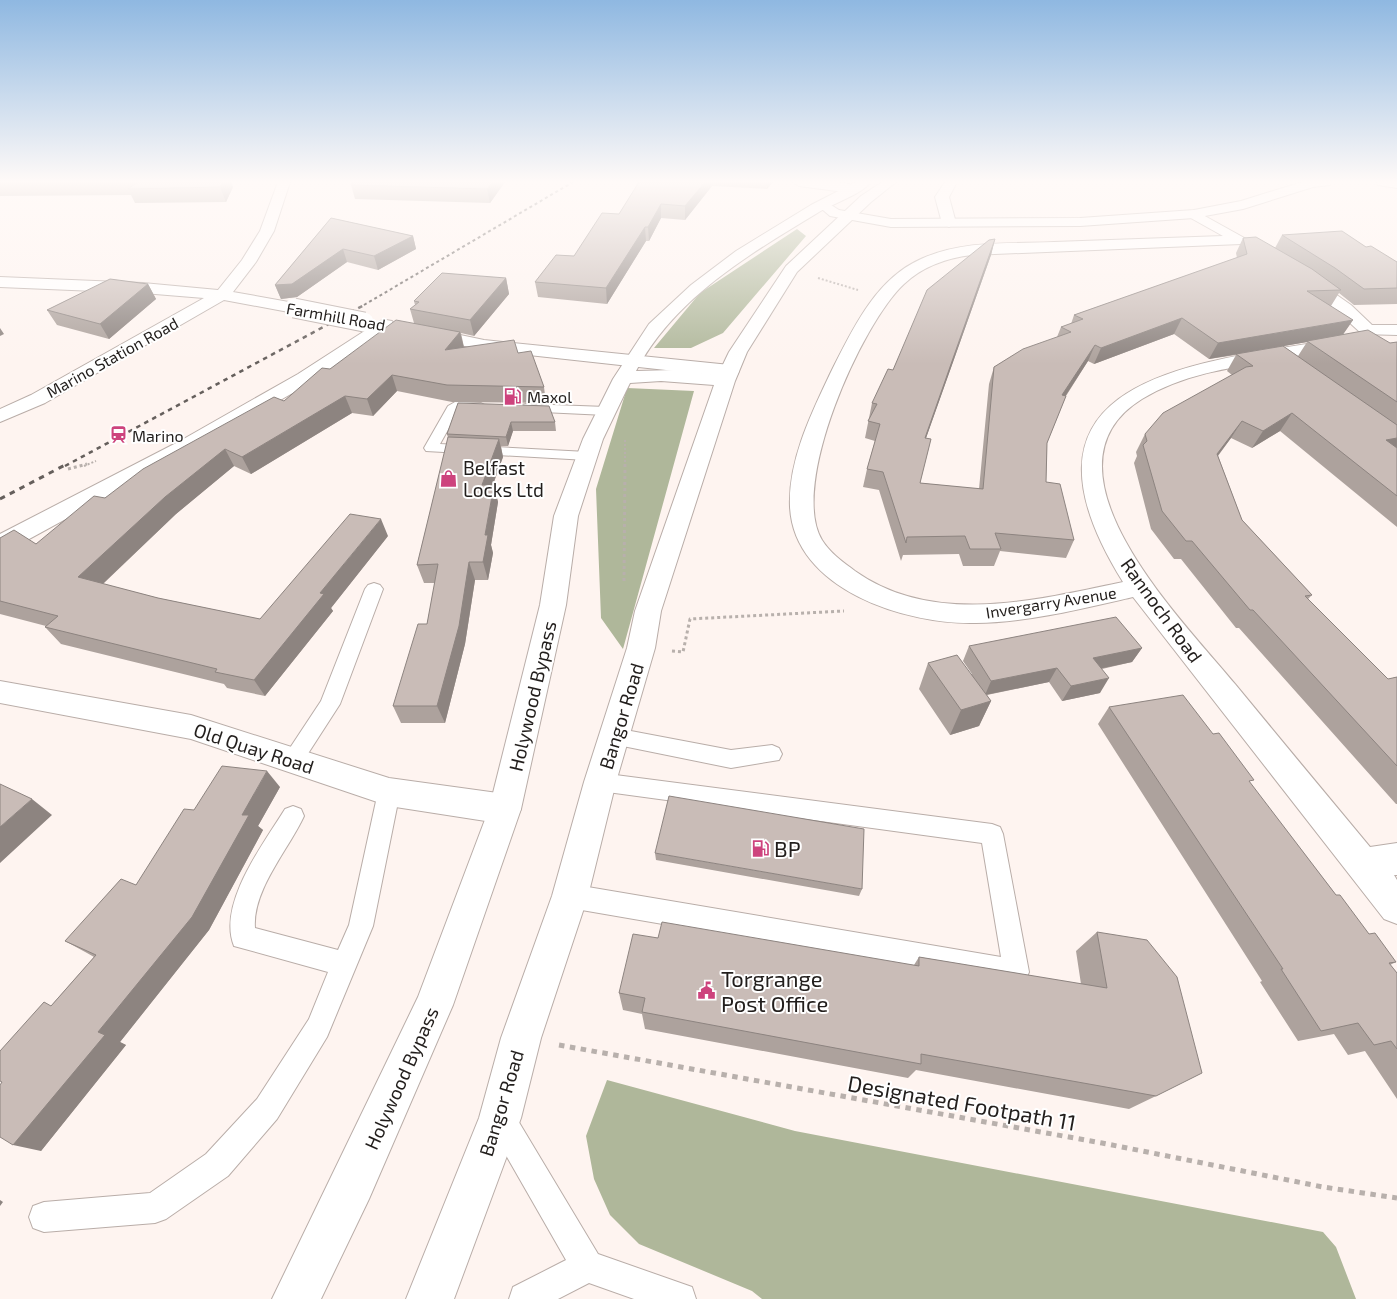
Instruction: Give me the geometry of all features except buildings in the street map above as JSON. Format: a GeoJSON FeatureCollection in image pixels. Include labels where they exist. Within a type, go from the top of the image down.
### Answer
{"type":"FeatureCollection","features":[{"type":"Feature","properties":{"kind":"main road"},"geometry":{"type":"LineString","coordinates":[[222,295],[248,262],[260,243]]}},
{"type":"Feature","properties":{"kind":"main road","name":"Holywood Bypass"},"geometry":{"type":"LineString","coordinates":[[296,1299],[353,1183],[434,1005],[505,810],[553,605],[566,516],[587,456],[606,411],[627,370],[656,328],[697,288],[741,254],[760,243]]}},
{"type":"Feature","properties":{"kind":"main road","name":"Bangor Road"},"geometry":{"type":"LineString","coordinates":[[430,1299],[500,1118],[521,1038],[570,896],[600,782],[641,648],[648,611],[728,376],[738,352],[791,269],[811,243]]}},
{"type":"Feature","properties":{"kind":"main road","name":"Invergarry Avenue"},"geometry":{"type":"LineString","coordinates":[[1140,587],[1052,605],[994,614],[941,612],[893,602],[870,592],[832,568],[810,539],[804,524],[802,510],[807,464],[820,418],[852,349],[882,298],[899,280],[918,265],[941,256],[967,251],[1248,245],[1244,243]]}},
{"type":"Feature","properties":{"kind":"main road"},"geometry":{"type":"LineString","coordinates":[[1289,270],[1345,309],[1368,330],[1397,330]]}},
{"type":"Feature","properties":{"kind":"main road","name":"Farmhill Road"},"geometry":{"type":"LineString","coordinates":[[0,282],[143,288],[222,295],[644,374],[728,376]]}},
{"type":"Feature","properties":{"kind":"main road","name":"Marino Station Road"},"geometry":{"type":"LineString","coordinates":[[0,416],[38,398],[222,295]]}},
{"type":"Feature","properties":{"kind":"main road"},"geometry":{"type":"LineString","coordinates":[[0,544],[187,445],[305,378],[401,328]]}},
{"type":"Feature","properties":{"kind":"main road","name":"Rannoch Road"},"geometry":{"type":"LineString","coordinates":[[1368,330],[1369,334],[1363,338],[1286,361],[1168,378],[1130,397],[1104,423],[1095,439],[1090,456],[1094,484],[1104,522],[1140,587],[1397,908]]}},
{"type":"Feature","properties":{"kind":"main road","name":"Old Quay Road"},"geometry":{"type":"LineString","coordinates":[[4,698],[191,727],[389,792],[505,810]]}},
{"type":"Feature","properties":{"kind":"main road"},"geometry":{"type":"LineString","coordinates":[[1362,864],[1397,859]]}},
{"type":"Feature","properties":{"kind":"lane"},"geometry":{"type":"LineString","coordinates":[[492,407],[455,406],[431,448],[587,456]]}},
{"type":"Feature","properties":{"kind":"lane"},"geometry":{"type":"LineString","coordinates":[[512,408],[606,411]]}},
{"type":"Feature","properties":{"kind":"lane"},"geometry":{"type":"LineString","coordinates":[[293,760],[330,704],[374,589]]}},
{"type":"Feature","properties":{"kind":"lane"},"geometry":{"type":"LineString","coordinates":[[615,738],[731,759],[772,754]]}},
{"type":"Feature","properties":{"kind":"lane"},"geometry":{"type":"LineString","coordinates":[[570,896],[1016,972],[992,834],[600,782]]}},
{"type":"Feature","properties":{"kind":"lane"},"geometry":{"type":"LineString","coordinates":[[44,1217],[155,1208],[217,1165],[268,1109],[318,1028],[360,926],[389,792]]}},
{"type":"Feature","properties":{"kind":"lane"},"geometry":{"type":"LineString","coordinates":[[293,816],[245,900],[240,925],[244,937],[345,964]]}},
{"type":"Feature","properties":{"kind":"lane"},"geometry":{"type":"LineString","coordinates":[[500,1118],[587,1266],[680,1299]]}},
{"type":"Feature","properties":{"kind":"lane"},"geometry":{"type":"LineString","coordinates":[[526,1299],[587,1266]]}},
{"type":"Feature","properties":{"kind":"path"},"geometry":{"type":"LineString","coordinates":[[791,269],[882,298]]}},
{"type":"Feature","properties":{"kind":"path"},"geometry":{"type":"LineString","coordinates":[[624,585],[625,440]]}},
{"type":"Feature","properties":{"kind":"path"},"geometry":{"type":"LineString","coordinates":[[641,648],[683,652],[690,619],[876,610],[893,602]]}},
{"type":"Feature","properties":{"kind":"path","name":"Designated Footpath 11"},"geometry":{"type":"LineString","coordinates":[[521,1038],[1103,1143],[1350,1193],[1397,1198]]}},
{"type":"Feature","properties":{"kind":"green space"},"geometry":{"type":"Polygon","coordinates":[[[776,243],[800,243],[723,333],[691,348],[654,348],[700,293],[776,243]]]}},
{"type":"Feature","properties":{"kind":"green space"},"geometry":{"type":"Polygon","coordinates":[[[627,388],[694,391],[623,649],[601,618],[596,489],[627,388]]]}},
{"type":"Feature","properties":{"kind":"green space"},"geometry":{"type":"Polygon","coordinates":[[[607,1080],[795,1131],[1323,1232],[1336,1247],[1356,1299],[762,1299],[752,1291],[639,1244],[610,1215],[594,1179],[586,1136],[607,1080]]]}},
{"type":"Feature","properties":{"kind":"railway"},"geometry":{"type":"LineString","coordinates":[[364,305],[470,243]]}},
{"type":"Feature","properties":{"kind":"railway"},"geometry":{"type":"LineString","coordinates":[[65,466],[366,304]]}},
{"type":"Feature","properties":{"kind":"railway"},"geometry":{"type":"LineString","coordinates":[[0,499],[67,464]]}},
{"type":"Feature","properties":{"kind":"place","name":"Maxol"},"geometry":{"type":"Point","coordinates":[513,396]}},
{"type":"Feature","properties":{"kind":"place","name":"Marino"},"geometry":{"type":"Point","coordinates":[118,435]}},
{"type":"Feature","properties":{"kind":"place","name":"Belfast Locks Ltd"},"geometry":{"type":"Point","coordinates":[449,478]}},
{"type":"Feature","properties":{"kind":"place","name":"BP"},"geometry":{"type":"Point","coordinates":[760,848]}},
{"type":"Feature","properties":{"kind":"place","name":"Torgrange Post Office"},"geometry":{"type":"Point","coordinates":[707,991]}}]}
